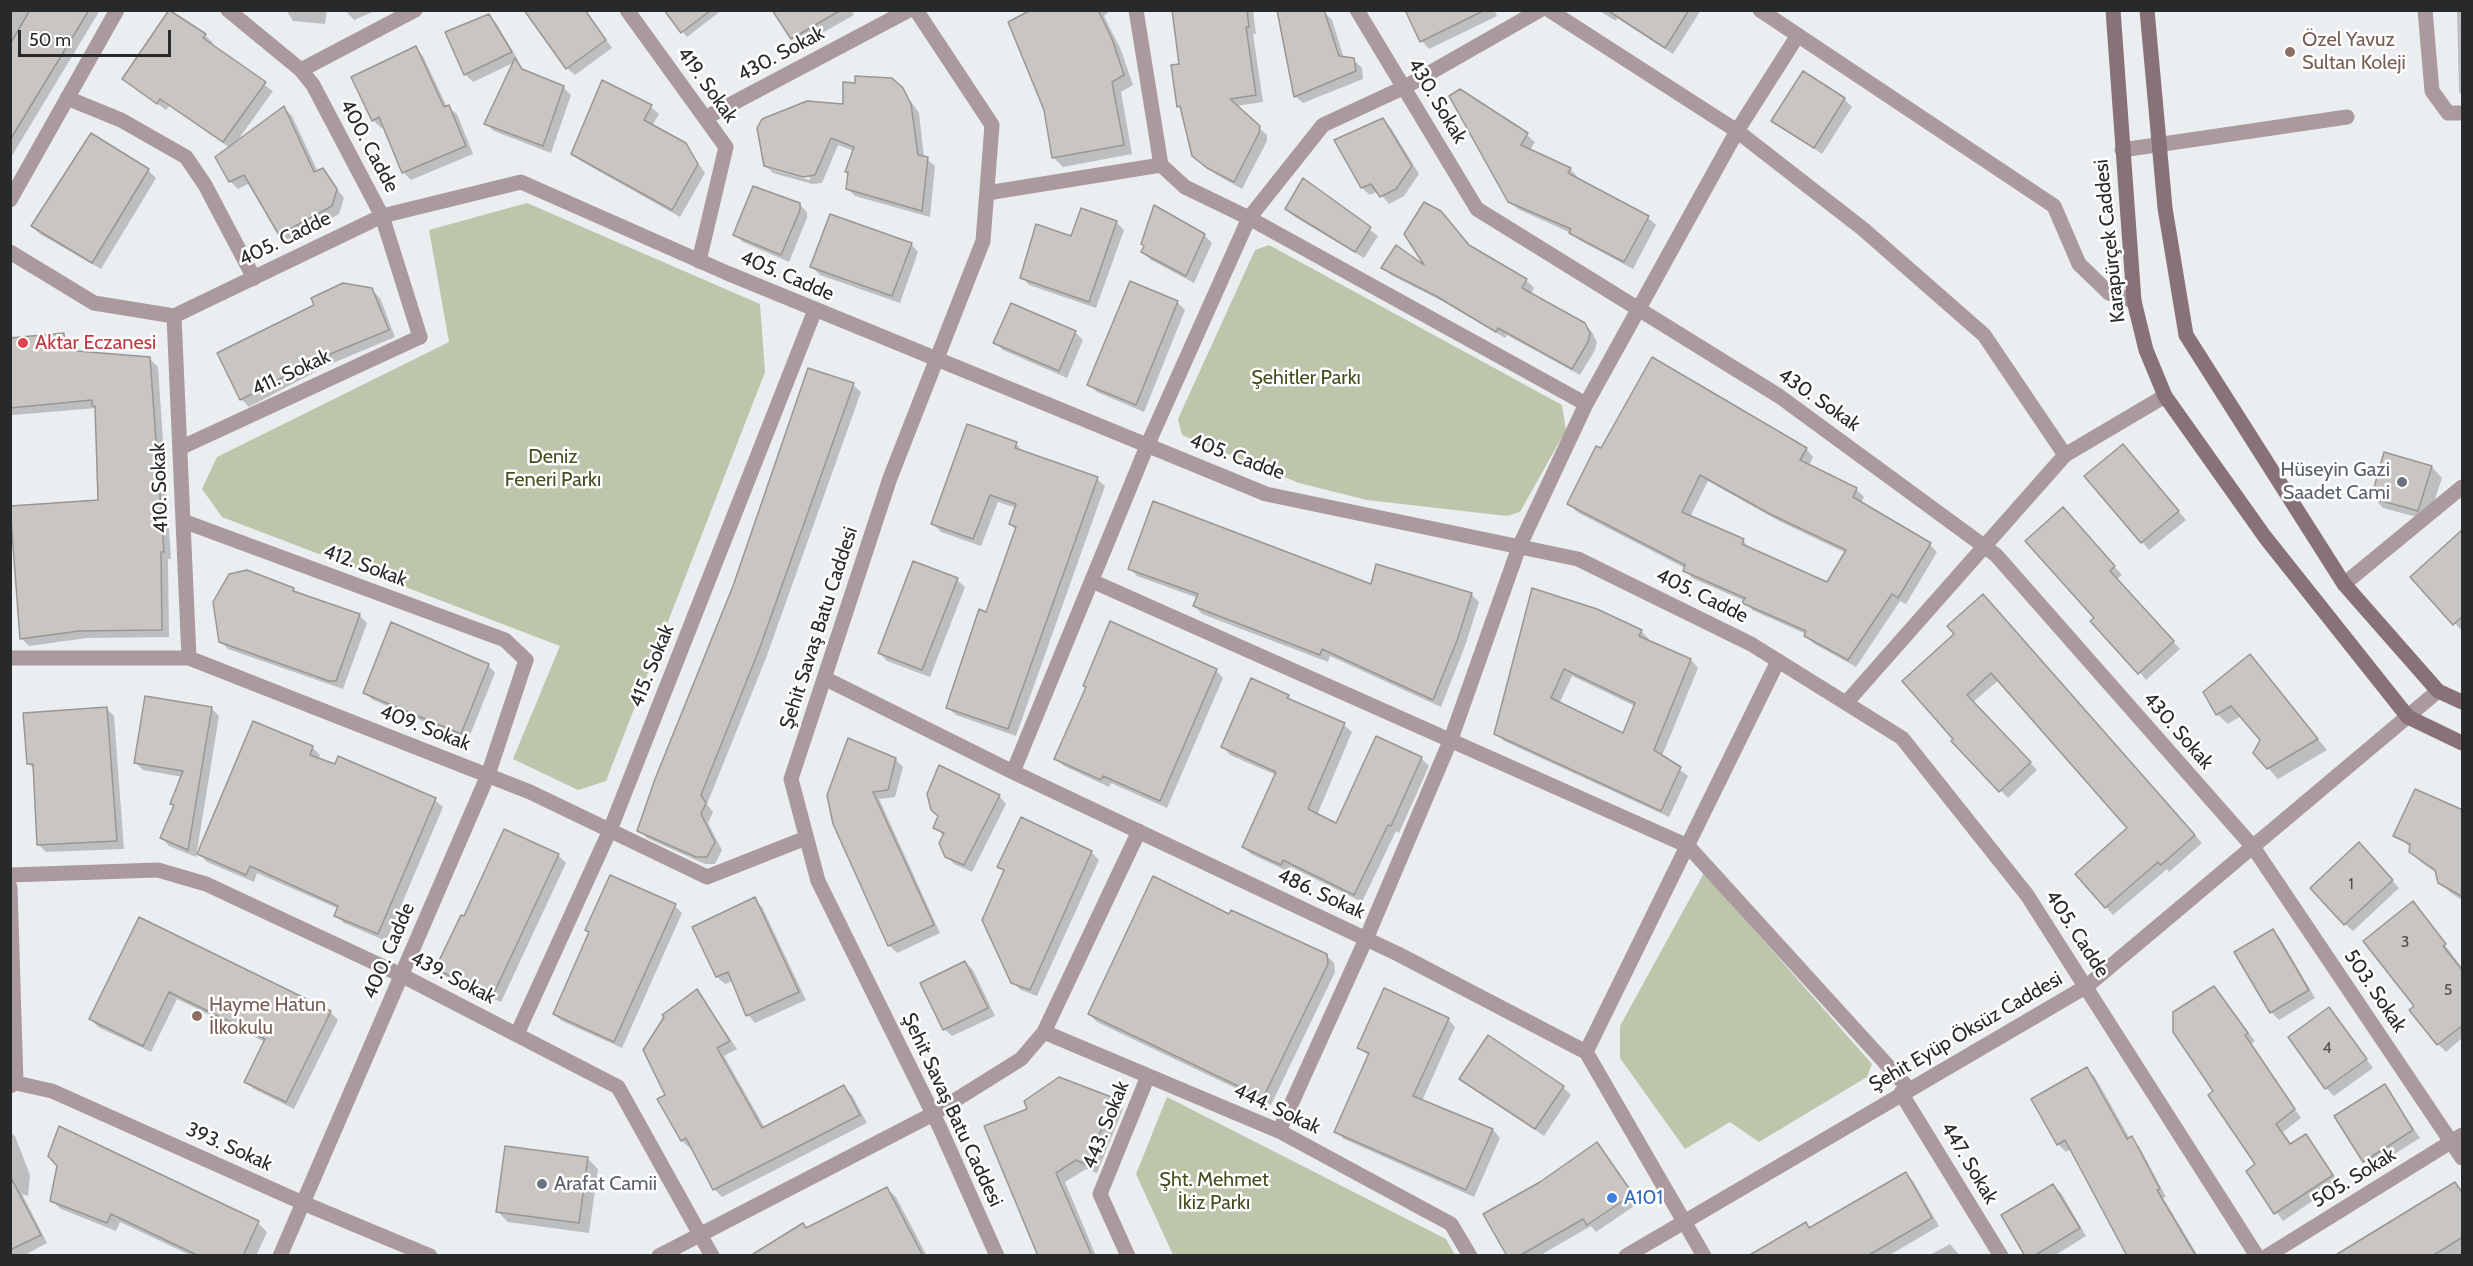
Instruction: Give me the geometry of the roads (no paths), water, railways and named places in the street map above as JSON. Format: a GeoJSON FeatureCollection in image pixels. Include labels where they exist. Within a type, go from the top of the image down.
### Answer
{"type":"FeatureCollection","features":[{"type":"Feature","properties":{"kind":"main road","name":"Karapürçek Caddesi"},"geometry":{"type":"LineString","coordinates":[[2113,10],[2134,300],[2146,350],[2165,396],[2265,537],[2408,717],[2463,743]]}},
{"type":"Feature","properties":{"kind":"main road"},"geometry":{"type":"LineString","coordinates":[[2147,10],[2165,208],[2186,335],[2344,584],[2438,691],[2463,702]]}},
{"type":"Feature","properties":{"kind":"street"},"geometry":{"type":"LineString","coordinates":[[10,200],[117,10]]}},
{"type":"Feature","properties":{"kind":"street","name":"400. Cadde"},"geometry":{"type":"LineString","coordinates":[[228,10],[301,70],[313,85],[382,216],[420,337]]}},
{"type":"Feature","properties":{"kind":"street"},"geometry":{"type":"LineString","coordinates":[[301,70],[415,10]]}},
{"type":"Feature","properties":{"kind":"street","name":"419. Sokak"},"geometry":{"type":"LineString","coordinates":[[627,10],[726,147],[699,261]]}},
{"type":"Feature","properties":{"kind":"street","name":"430. Sokak"},"geometry":{"type":"LineString","coordinates":[[705,118],[909,10]]}},
{"type":"Feature","properties":{"kind":"street","name":"Şehit Savaş Batu Caddesi"},"geometry":{"type":"LineString","coordinates":[[916,10],[992,125],[983,241],[890,478],[791,779],[818,881],[933,1114],[997,1256]]}},
{"type":"Feature","properties":{"kind":"street"},"geometry":{"type":"LineString","coordinates":[[1136,10],[1161,165],[1185,187],[1249,218],[1586,404]]}},
{"type":"Feature","properties":{"kind":"street","name":"430. Sokak"},"geometry":{"type":"LineString","coordinates":[[1358,10],[1477,209],[1779,396],[1996,555],[2253,847]]}},
{"type":"Feature","properties":{"kind":"street"},"geometry":{"type":"LineString","coordinates":[[1013,772],[1148,446],[1249,218],[1323,124],[1405,87],[1540,10]]}},
{"type":"Feature","properties":{"kind":"street"},"geometry":{"type":"LineString","coordinates":[[1549,10],[1737,131],[1863,229],[1984,335],[2065,455]]}},
{"type":"Feature","properties":{"kind":"street"},"geometry":{"type":"LineString","coordinates":[[1760,10],[2054,206],[2079,264],[2109,294],[2134,300]]}},
{"type":"Feature","properties":{"kind":"street"},"geometry":{"type":"LineString","coordinates":[[2425,10],[2432,91],[2448,113],[2463,113]]}},
{"type":"Feature","properties":{"kind":"street"},"geometry":{"type":"LineString","coordinates":[[1279,1131],[1366,939],[1451,740],[1520,547],[1586,404],[1737,131],[1798,36]]}},
{"type":"Feature","properties":{"kind":"street"},"geometry":{"type":"LineString","coordinates":[[67,98],[121,120],[186,157],[205,185],[254,278]]}},
{"type":"Feature","properties":{"kind":"street"},"geometry":{"type":"LineString","coordinates":[[2122,150],[2347,117]]}},
{"type":"Feature","properties":{"kind":"street"},"geometry":{"type":"LineString","coordinates":[[987,193],[1161,165]]}},
{"type":"Feature","properties":{"kind":"street","name":"405. Cadde"},"geometry":{"type":"LineString","coordinates":[[174,316],[382,216],[521,182],[699,261],[936,361],[1266,494],[1578,559],[1751,644],[1902,738],[2027,895],[2257,1256]]}},
{"type":"Feature","properties":{"kind":"street"},"geometry":{"type":"LineString","coordinates":[[10,252],[94,303],[174,316]]}},
{"type":"Feature","properties":{"kind":"street","name":"415. Sokak"},"geometry":{"type":"LineString","coordinates":[[517,1034],[610,830],[815,310]]}},
{"type":"Feature","properties":{"kind":"street","name":"410. Sokak"},"geometry":{"type":"LineString","coordinates":[[174,316],[189,658]]}},
{"type":"Feature","properties":{"kind":"street","name":"411. Sokak"},"geometry":{"type":"LineString","coordinates":[[180,448],[420,337]]}},
{"type":"Feature","properties":{"kind":"street"},"geometry":{"type":"LineString","coordinates":[[1846,703],[2065,455],[2165,396]]}},
{"type":"Feature","properties":{"kind":"street"},"geometry":{"type":"LineString","coordinates":[[2344,584],[2463,487]]}},
{"type":"Feature","properties":{"kind":"street","name":"412. Sokak"},"geometry":{"type":"LineString","coordinates":[[183,521],[505,640],[526,660]]}},
{"type":"Feature","properties":{"kind":"street"},"geometry":{"type":"LineString","coordinates":[[1092,581],[1688,846]]}},
{"type":"Feature","properties":{"kind":"street","name":"409. Sokak"},"geometry":{"type":"LineString","coordinates":[[10,658],[189,658],[530,792],[707,877],[806,838]]}},
{"type":"Feature","properties":{"kind":"street","name":"400. Cadde"},"geometry":{"type":"LineString","coordinates":[[279,1256],[488,775],[526,660]]}},
{"type":"Feature","properties":{"kind":"street"},"geometry":{"type":"LineString","coordinates":[[1704,1256],[1587,1052],[1778,661]]}},
{"type":"Feature","properties":{"kind":"street","name":"486. Sokak"},"geometry":{"type":"LineString","coordinates":[[825,678],[1013,772],[1366,939],[1587,1052]]}},
{"type":"Feature","properties":{"kind":"street","name":"Şehit Eyüp Öksüz Caddesi"},"geometry":{"type":"LineString","coordinates":[[1626,1256],[2087,986],[2438,691]]}},
{"type":"Feature","properties":{"kind":"street"},"geometry":{"type":"LineString","coordinates":[[659,1256],[699,1233],[933,1114],[1021,1059],[1044,1032],[1139,831]]}},
{"type":"Feature","properties":{"kind":"street","name":"447. Sokak"},"geometry":{"type":"LineString","coordinates":[[1688,846],[1905,1091],[2001,1256]]}},
{"type":"Feature","properties":{"kind":"street","name":"503. Sokak"},"geometry":{"type":"LineString","coordinates":[[2253,847],[2457,1139],[2463,1158]]}},
{"type":"Feature","properties":{"kind":"street","name":"439. Sokak"},"geometry":{"type":"LineString","coordinates":[[10,875],[158,870],[206,884],[401,975],[618,1087],[711,1256]]}},
{"type":"Feature","properties":{"kind":"street"},"geometry":{"type":"LineString","coordinates":[[10,887],[13,1084]]}},
{"type":"Feature","properties":{"kind":"street","name":"444. Sokak"},"geometry":{"type":"LineString","coordinates":[[1044,1032],[1279,1131],[1451,1224],[1470,1256]]}},
{"type":"Feature","properties":{"kind":"street","name":"443. Sokak"},"geometry":{"type":"LineString","coordinates":[[1128,1256],[1100,1194],[1148,1076]]}},
{"type":"Feature","properties":{"kind":"street","name":"393. Sokak"},"geometry":{"type":"LineString","coordinates":[[13,1084],[52,1091],[303,1203],[430,1256]]}},
{"type":"Feature","properties":{"kind":"street","name":"505. Sokak"},"geometry":{"type":"LineString","coordinates":[[2267,1256],[2457,1139]]}},
{"type":"Feature","properties":{"kind":"place","name":"Özel Yavuz Sultan Koleji"},"geometry":{"type":"Point","coordinates":[2290,52]}},
{"type":"Feature","properties":{"kind":"place","name":"Aktar Eczanesi"},"geometry":{"type":"Point","coordinates":[23,343]}},
{"type":"Feature","properties":{"kind":"place","name":"Hüseyin Gazi Saadet Cami"},"geometry":{"type":"Point","coordinates":[2402,482]}},
{"type":"Feature","properties":{"kind":"place","name":"Hayme Hatun İlkokulu"},"geometry":{"type":"Point","coordinates":[197,1016]}},
{"type":"Feature","properties":{"kind":"place","name":"Arafat Camii"},"geometry":{"type":"Point","coordinates":[542,1184]}},
{"type":"Feature","properties":{"kind":"place","name":"A101"},"geometry":{"type":"Point","coordinates":[1612,1198]}},
{"type":"Feature","properties":{"kind":"park label","name":"Şehitler Parkı"},"geometry":{"type":"Point","coordinates":[1306,378]}},
{"type":"Feature","properties":{"kind":"park label","name":"Deniz Feneri Parkı"},"geometry":{"type":"Point","coordinates":[553,468]}},
{"type":"Feature","properties":{"kind":"park label","name":"Şht. Mehmet İkiz Parkı"},"geometry":{"type":"Point","coordinates":[1214,1192]}}]}
